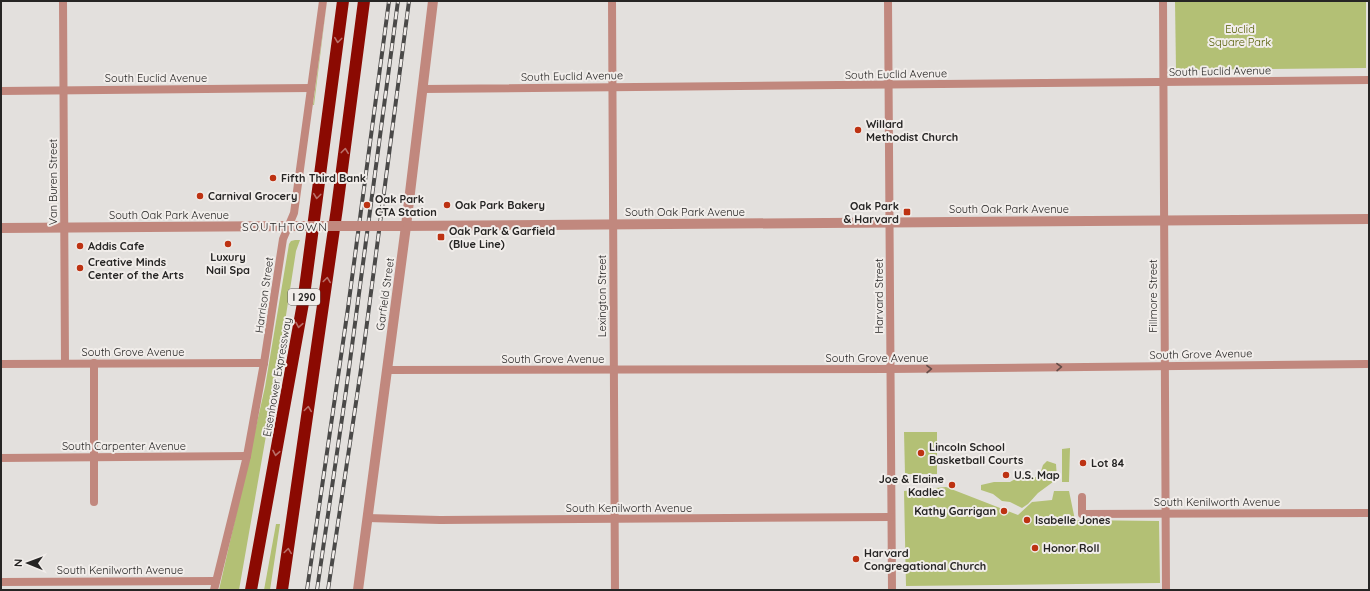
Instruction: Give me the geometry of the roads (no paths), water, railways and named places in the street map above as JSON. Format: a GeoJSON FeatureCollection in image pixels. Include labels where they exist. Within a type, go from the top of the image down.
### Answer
{"type":"FeatureCollection","features":[{"type":"Feature","properties":{"kind":"highway","name":"Eisenhower Expressway"},"geometry":{"type":"LineString","coordinates":[[251,590],[303,303],[343,1]]}},
{"type":"Feature","properties":{"kind":"highway","name":"I 290"},"geometry":{"type":"LineString","coordinates":[[282,590],[337,208],[364,1]]}},
{"type":"Feature","properties":{"kind":"street","name":"Van Buren Street"},"geometry":{"type":"LineString","coordinates":[[63,1],[64,363]]}},
{"type":"Feature","properties":{"kind":"street","name":"Harrison Street"},"geometry":{"type":"LineString","coordinates":[[214,590],[247,456],[264,363],[283,239],[294,213],[323,1]]}},
{"type":"Feature","properties":{"kind":"street","name":"Garfield Street"},"geometry":{"type":"LineString","coordinates":[[358,590],[387,370],[402,226],[423,89],[433,1]]}},
{"type":"Feature","properties":{"kind":"street","name":"Lexington Street"},"geometry":{"type":"LineString","coordinates":[[612,1],[615,590]]}},
{"type":"Feature","properties":{"kind":"street","name":"Harvard Street"},"geometry":{"type":"LineString","coordinates":[[888,1],[892,590]]}},
{"type":"Feature","properties":{"kind":"street","name":"Fillmore Street"},"geometry":{"type":"LineString","coordinates":[[1163,1],[1166,590]]}},
{"type":"Feature","properties":{"kind":"street","name":"South Euclid Avenue"},"geometry":{"type":"LineString","coordinates":[[423,89],[1369,80]]}},
{"type":"Feature","properties":{"kind":"street","name":"South Euclid Avenue"},"geometry":{"type":"LineString","coordinates":[[1,91],[311,88]]}},
{"type":"Feature","properties":{"kind":"street","name":"South Oak Park Avenue"},"geometry":{"type":"LineString","coordinates":[[1,228],[1369,219]]}},
{"type":"Feature","properties":{"kind":"street"},"geometry":{"type":"LineString","coordinates":[[94,363],[94,502]]}},
{"type":"Feature","properties":{"kind":"street","name":"South Grove Avenue"},"geometry":{"type":"LineString","coordinates":[[1,364],[264,363]]}},
{"type":"Feature","properties":{"kind":"street","name":"South Grove Avenue"},"geometry":{"type":"LineString","coordinates":[[387,370],[890,369],[1368,364]]}},
{"type":"Feature","properties":{"kind":"street","name":"South Carpenter Avenue"},"geometry":{"type":"LineString","coordinates":[[1,458],[247,456]]}},
{"type":"Feature","properties":{"kind":"street","name":"South Kenilworth Avenue"},"geometry":{"type":"LineString","coordinates":[[1082,497],[1082,514],[1369,513]]}},
{"type":"Feature","properties":{"kind":"street","name":"South Kenilworth Avenue"},"geometry":{"type":"LineString","coordinates":[[367,518],[440,520],[891,517]]}},
{"type":"Feature","properties":{"kind":"street","name":"South Kenilworth Avenue"},"geometry":{"type":"LineString","coordinates":[[1,582],[216,581]]}},
{"type":"Feature","properties":{"kind":"railway"},"geometry":{"type":"LineString","coordinates":[[307,590],[348,308],[389,1]]}},
{"type":"Feature","properties":{"kind":"railway"},"geometry":{"type":"LineString","coordinates":[[317,590],[346,391],[398,1]]}},
{"type":"Feature","properties":{"kind":"railway"},"geometry":{"type":"LineString","coordinates":[[328,590],[361,369],[409,1]]}},
{"type":"Feature","properties":{"kind":"place","name":"Willard Methodist Church"},"geometry":{"type":"Point","coordinates":[858,130]}},
{"type":"Feature","properties":{"kind":"place","name":"Fifth Third Bank"},"geometry":{"type":"Point","coordinates":[273,178]}},
{"type":"Feature","properties":{"kind":"place","name":"Carnival Grocery"},"geometry":{"type":"Point","coordinates":[200,196]}},
{"type":"Feature","properties":{"kind":"place","name":"Oak Park CTA Station"},"geometry":{"type":"Point","coordinates":[367,205]}},
{"type":"Feature","properties":{"kind":"place","name":"Oak Park Bakery"},"geometry":{"type":"Point","coordinates":[447,205]}},
{"type":"Feature","properties":{"kind":"place","name":"Oak Park & Harvard"},"geometry":{"type":"Point","coordinates":[907,212]}},
{"type":"Feature","properties":{"kind":"place","name":"Oak Park & Garfield (Blue Line)"},"geometry":{"type":"Point","coordinates":[441,237]}},
{"type":"Feature","properties":{"kind":"place","name":"Luxury Nail Spa"},"geometry":{"type":"Point","coordinates":[228,244]}},
{"type":"Feature","properties":{"kind":"place","name":"Addis Cafe"},"geometry":{"type":"Point","coordinates":[80,246]}},
{"type":"Feature","properties":{"kind":"place","name":"Creative Minds Center of the Arts"},"geometry":{"type":"Point","coordinates":[80,268]}},
{"type":"Feature","properties":{"kind":"place","name":"Lincoln School Basketball Courts"},"geometry":{"type":"Point","coordinates":[921,453]}},
{"type":"Feature","properties":{"kind":"place","name":"Lot 84"},"geometry":{"type":"Point","coordinates":[1083,463]}},
{"type":"Feature","properties":{"kind":"place","name":"U.S. Map"},"geometry":{"type":"Point","coordinates":[1006,475]}},
{"type":"Feature","properties":{"kind":"place","name":"Joe & Elaine Kadlec"},"geometry":{"type":"Point","coordinates":[952,485]}},
{"type":"Feature","properties":{"kind":"place","name":"Kathy Garrigan"},"geometry":{"type":"Point","coordinates":[1004,511]}},
{"type":"Feature","properties":{"kind":"place","name":"Isabelle Jones"},"geometry":{"type":"Point","coordinates":[1027,520]}},
{"type":"Feature","properties":{"kind":"place","name":"Honor Roll"},"geometry":{"type":"Point","coordinates":[1035,548]}},
{"type":"Feature","properties":{"kind":"place","name":"Harvard Congregational Church"},"geometry":{"type":"Point","coordinates":[856,559]}},
{"type":"Feature","properties":{"kind":"district","name":"SOUTHTOWN"},"geometry":{"type":"Point","coordinates":[285,227]}},
{"type":"Feature","properties":{"kind":"park label","name":"Euclid Square Park"},"geometry":{"type":"Point","coordinates":[1240,35]}}]}
